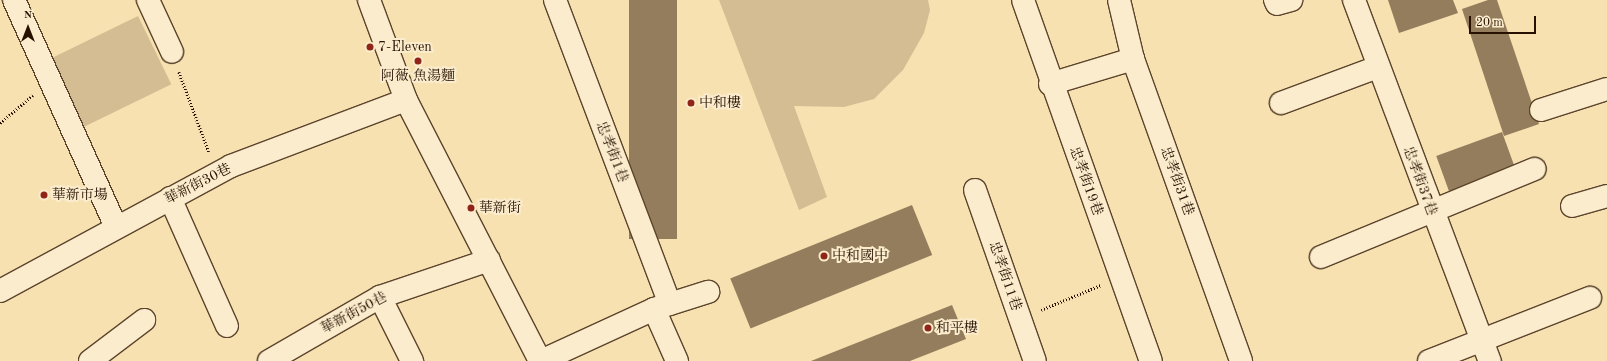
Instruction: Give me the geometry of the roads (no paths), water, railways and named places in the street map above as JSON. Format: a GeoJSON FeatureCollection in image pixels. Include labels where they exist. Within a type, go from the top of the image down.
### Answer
{"type":"FeatureCollection","features":[{"type":"Feature","properties":{"kind":"street"},"geometry":{"type":"LineString","coordinates":[[14,0],[49,81],[116,227]]}},
{"type":"Feature","properties":{"kind":"street"},"geometry":{"type":"LineString","coordinates":[[148,0],[172,52]]}},
{"type":"Feature","properties":{"kind":"street"},"geometry":{"type":"LineString","coordinates":[[369,0],[406,100],[540,361],[662,307],[708,292]]}},
{"type":"Feature","properties":{"kind":"street","name":"忠孝街1巷"},"geometry":{"type":"LineString","coordinates":[[555,0],[662,307],[677,361]]}},
{"type":"Feature","properties":{"kind":"street","name":"忠孝街19巷"},"geometry":{"type":"LineString","coordinates":[[1023,0],[1050,84],[1121,275],[1151,361]]}},
{"type":"Feature","properties":{"kind":"street","name":"忠孝街31巷"},"geometry":{"type":"LineString","coordinates":[[1119,0],[1134,59],[1241,361]]}},
{"type":"Feature","properties":{"kind":"street"},"geometry":{"type":"LineString","coordinates":[[1275,0],[1277,4],[1291,0]]}},
{"type":"Feature","properties":{"kind":"street","name":"忠孝街37巷"},"geometry":{"type":"LineString","coordinates":[[1354,0],[1432,214],[1490,361]]}},
{"type":"Feature","properties":{"kind":"street"},"geometry":{"type":"LineString","coordinates":[[1050,84],[1134,59]]}},
{"type":"Feature","properties":{"kind":"street"},"geometry":{"type":"LineString","coordinates":[[1281,103],[1378,67]]}},
{"type":"Feature","properties":{"kind":"street"},"geometry":{"type":"LineString","coordinates":[[1541,110],[1607,89]]}},
{"type":"Feature","properties":{"kind":"street","name":"華新街30巷"},"geometry":{"type":"LineString","coordinates":[[0,291],[220,171],[406,100]]}},
{"type":"Feature","properties":{"kind":"street"},"geometry":{"type":"LineString","coordinates":[[1322,257],[1432,214],[1535,169]]}},
{"type":"Feature","properties":{"kind":"street","name":"忠孝街11巷"},"geometry":{"type":"LineString","coordinates":[[975,190],[1035,361]]}},
{"type":"Feature","properties":{"kind":"street"},"geometry":{"type":"LineString","coordinates":[[1572,206],[1607,196]]}},
{"type":"Feature","properties":{"kind":"street"},"geometry":{"type":"LineString","coordinates":[[170,198],[227,326]]}},
{"type":"Feature","properties":{"kind":"street","name":"華新街50巷"},"geometry":{"type":"LineString","coordinates":[[269,361],[380,297],[489,260]]}},
{"type":"Feature","properties":{"kind":"street"},"geometry":{"type":"LineString","coordinates":[[380,297],[412,361]]}},
{"type":"Feature","properties":{"kind":"street"},"geometry":{"type":"LineString","coordinates":[[1429,361],[1590,298]]}},
{"type":"Feature","properties":{"kind":"street"},"geometry":{"type":"LineString","coordinates":[[90,361],[144,320]]}},
{"type":"Feature","properties":{"kind":"place","name":"7-Eleven"},"geometry":{"type":"Point","coordinates":[370,47]}},
{"type":"Feature","properties":{"kind":"place","name":"阿薇 魚湯麵"},"geometry":{"type":"Point","coordinates":[418,61]}},
{"type":"Feature","properties":{"kind":"place","name":"中和樓"},"geometry":{"type":"Point","coordinates":[691,103]}},
{"type":"Feature","properties":{"kind":"place","name":"華新市場"},"geometry":{"type":"Point","coordinates":[44,195]}},
{"type":"Feature","properties":{"kind":"place","name":"華新街"},"geometry":{"type":"Point","coordinates":[471,208]}},
{"type":"Feature","properties":{"kind":"place","name":"中和國中"},"geometry":{"type":"Point","coordinates":[824,256]}},
{"type":"Feature","properties":{"kind":"place","name":"和平樓"},"geometry":{"type":"Point","coordinates":[928,328]}}]}
